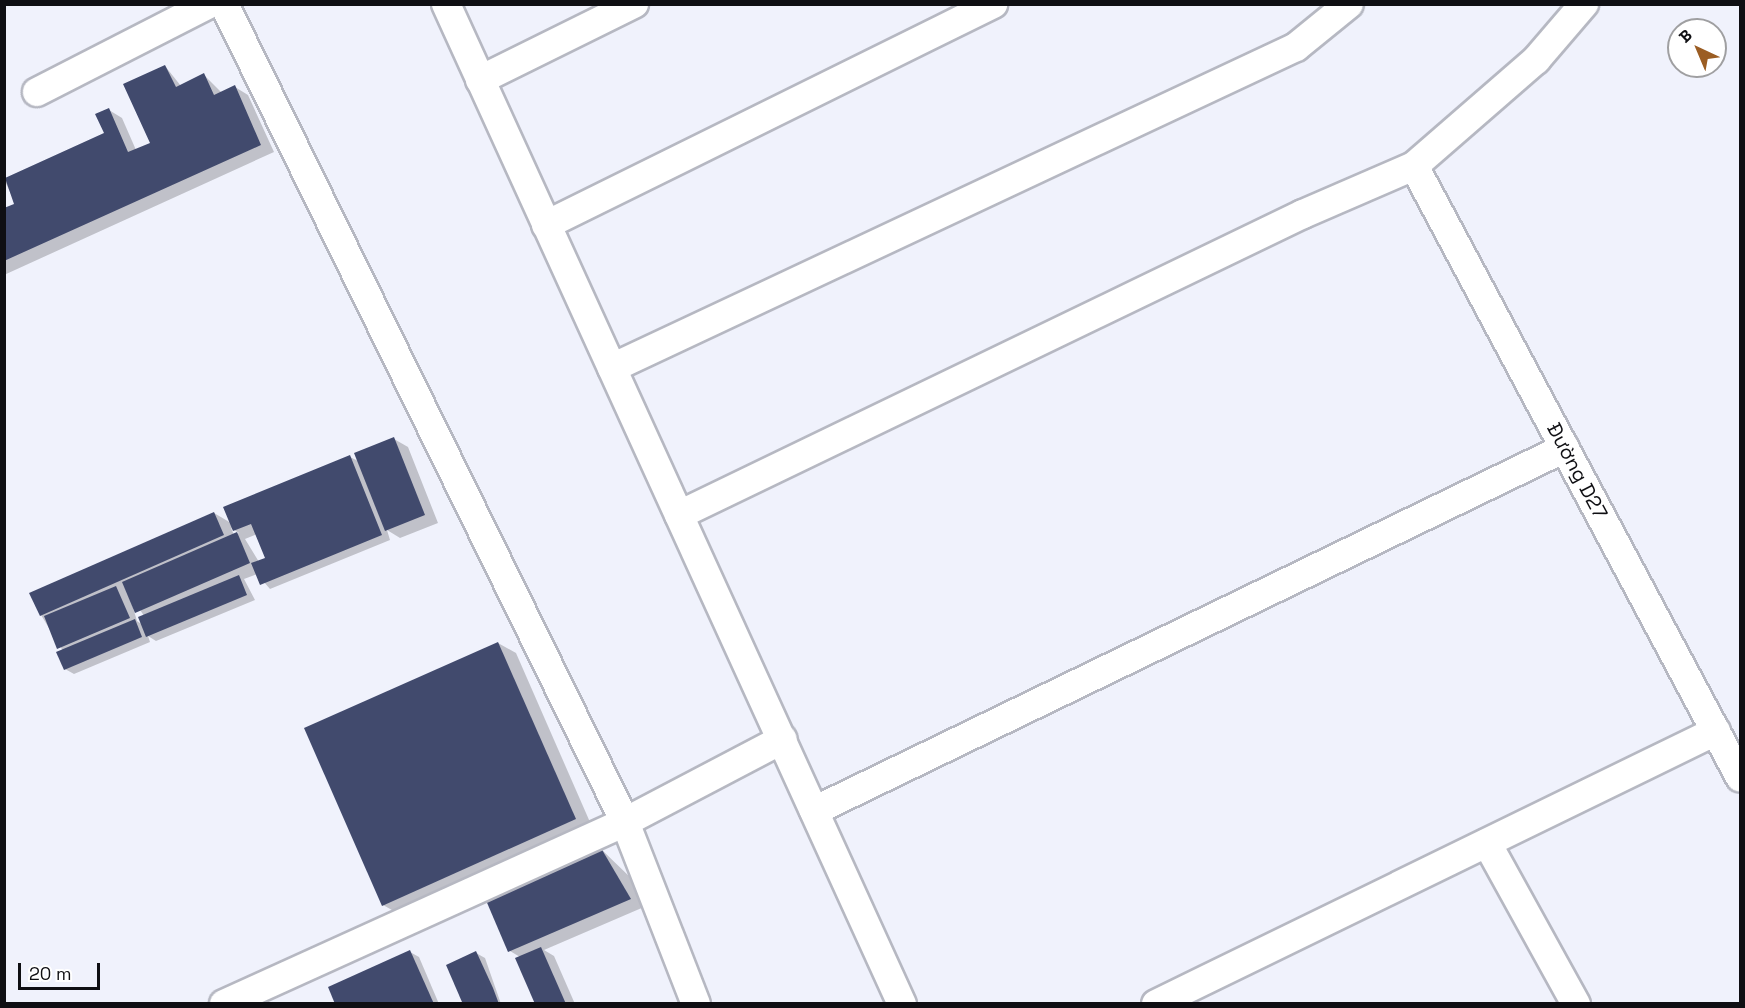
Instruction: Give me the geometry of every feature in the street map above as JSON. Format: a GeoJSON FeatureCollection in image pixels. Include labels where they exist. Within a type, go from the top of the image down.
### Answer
{"type":"FeatureCollection","features":[{"type":"Feature","properties":{"kind":"street"},"geometry":{"type":"LineString","coordinates":[[37,92],[209,4]]}},
{"type":"Feature","properties":{"kind":"street"},"geometry":{"type":"LineString","coordinates":[[224,4],[625,822],[696,1004]]}},
{"type":"Feature","properties":{"kind":"street"},"geometry":{"type":"LineString","coordinates":[[446,4],[902,1004]]}},
{"type":"Feature","properties":{"kind":"street"},"geometry":{"type":"LineString","coordinates":[[480,80],[634,4]]}},
{"type":"Feature","properties":{"kind":"street"},"geometry":{"type":"LineString","coordinates":[[546,225],[993,4]]}},
{"type":"Feature","properties":{"kind":"street"},"geometry":{"type":"LineString","coordinates":[[612,368],[1286,52],[1349,4]]}},
{"type":"Feature","properties":{"kind":"street"},"geometry":{"type":"LineString","coordinates":[[679,515],[1303,214],[1414,166],[1536,60],[1584,4]]}},
{"type":"Feature","properties":{"kind":"street","name":"Đường D27"},"geometry":{"type":"LineString","coordinates":[[1414,166],[1740,777]]}},
{"type":"Feature","properties":{"kind":"street"},"geometry":{"type":"LineString","coordinates":[[814,811],[1565,448]]}},
{"type":"Feature","properties":{"kind":"street"},"geometry":{"type":"LineString","coordinates":[[1156,1004],[1196,995],[1487,843],[1716,732]]}},
{"type":"Feature","properties":{"kind":"street"},"geometry":{"type":"LineString","coordinates":[[225,1004],[625,822],[783,739]]}},
{"type":"Feature","properties":{"kind":"street"},"geometry":{"type":"LineString","coordinates":[[1487,843],[1576,1004]]}},
{"type":"Feature","properties":{"kind":"building"},"geometry":{"type":"Polygon","coordinates":[[[165,65],[176,87],[204,73],[214,95],[235,85],[261,145],[4,261],[4,208],[14,204],[5,178],[104,133],[95,114],[109,108],[128,152],[150,143],[123,84],[165,65]]]}},
{"type":"Feature","properties":{"kind":"building"},"geometry":{"type":"Polygon","coordinates":[[[394,437],[425,515],[385,531],[354,453],[394,437]]]}},
{"type":"Feature","properties":{"kind":"building"},"geometry":{"type":"Polygon","coordinates":[[[350,455],[382,535],[260,585],[251,563],[265,558],[251,524],[233,531],[223,507],[350,455]]]}},
{"type":"Feature","properties":{"kind":"building"},"geometry":{"type":"Polygon","coordinates":[[[214,512],[224,535],[40,616],[29,593],[214,512]]]}},
{"type":"Feature","properties":{"kind":"building"},"geometry":{"type":"Polygon","coordinates":[[[237,532],[250,563],[135,613],[122,582],[237,532]]]}},
{"type":"Feature","properties":{"kind":"building"},"geometry":{"type":"Polygon","coordinates":[[[239,575],[247,595],[146,637],[138,617],[239,575]]]}},
{"type":"Feature","properties":{"kind":"building"},"geometry":{"type":"Polygon","coordinates":[[[116,586],[130,618],[57,649],[44,616],[116,586]]]}},
{"type":"Feature","properties":{"kind":"building"},"geometry":{"type":"Polygon","coordinates":[[[135,619],[142,637],[64,670],[56,652],[135,619]]]}},
{"type":"Feature","properties":{"kind":"building"},"geometry":{"type":"Polygon","coordinates":[[[498,642],[576,819],[382,906],[304,728],[498,642]]]}},
{"type":"Feature","properties":{"kind":"building"},"geometry":{"type":"Polygon","coordinates":[[[601,848],[631,899],[508,952],[485,898],[601,848]]]}},
{"type":"Feature","properties":{"kind":"building"},"geometry":{"type":"Polygon","coordinates":[[[541,947],[566,1004],[535,1004],[515,958],[541,947]]]}},
{"type":"Feature","properties":{"kind":"building"},"geometry":{"type":"Polygon","coordinates":[[[410,950],[434,1004],[335,1004],[328,987],[410,950]]]}},
{"type":"Feature","properties":{"kind":"building"},"geometry":{"type":"Polygon","coordinates":[[[476,951],[499,1004],[462,1002],[446,965],[476,951]]]}}]}
